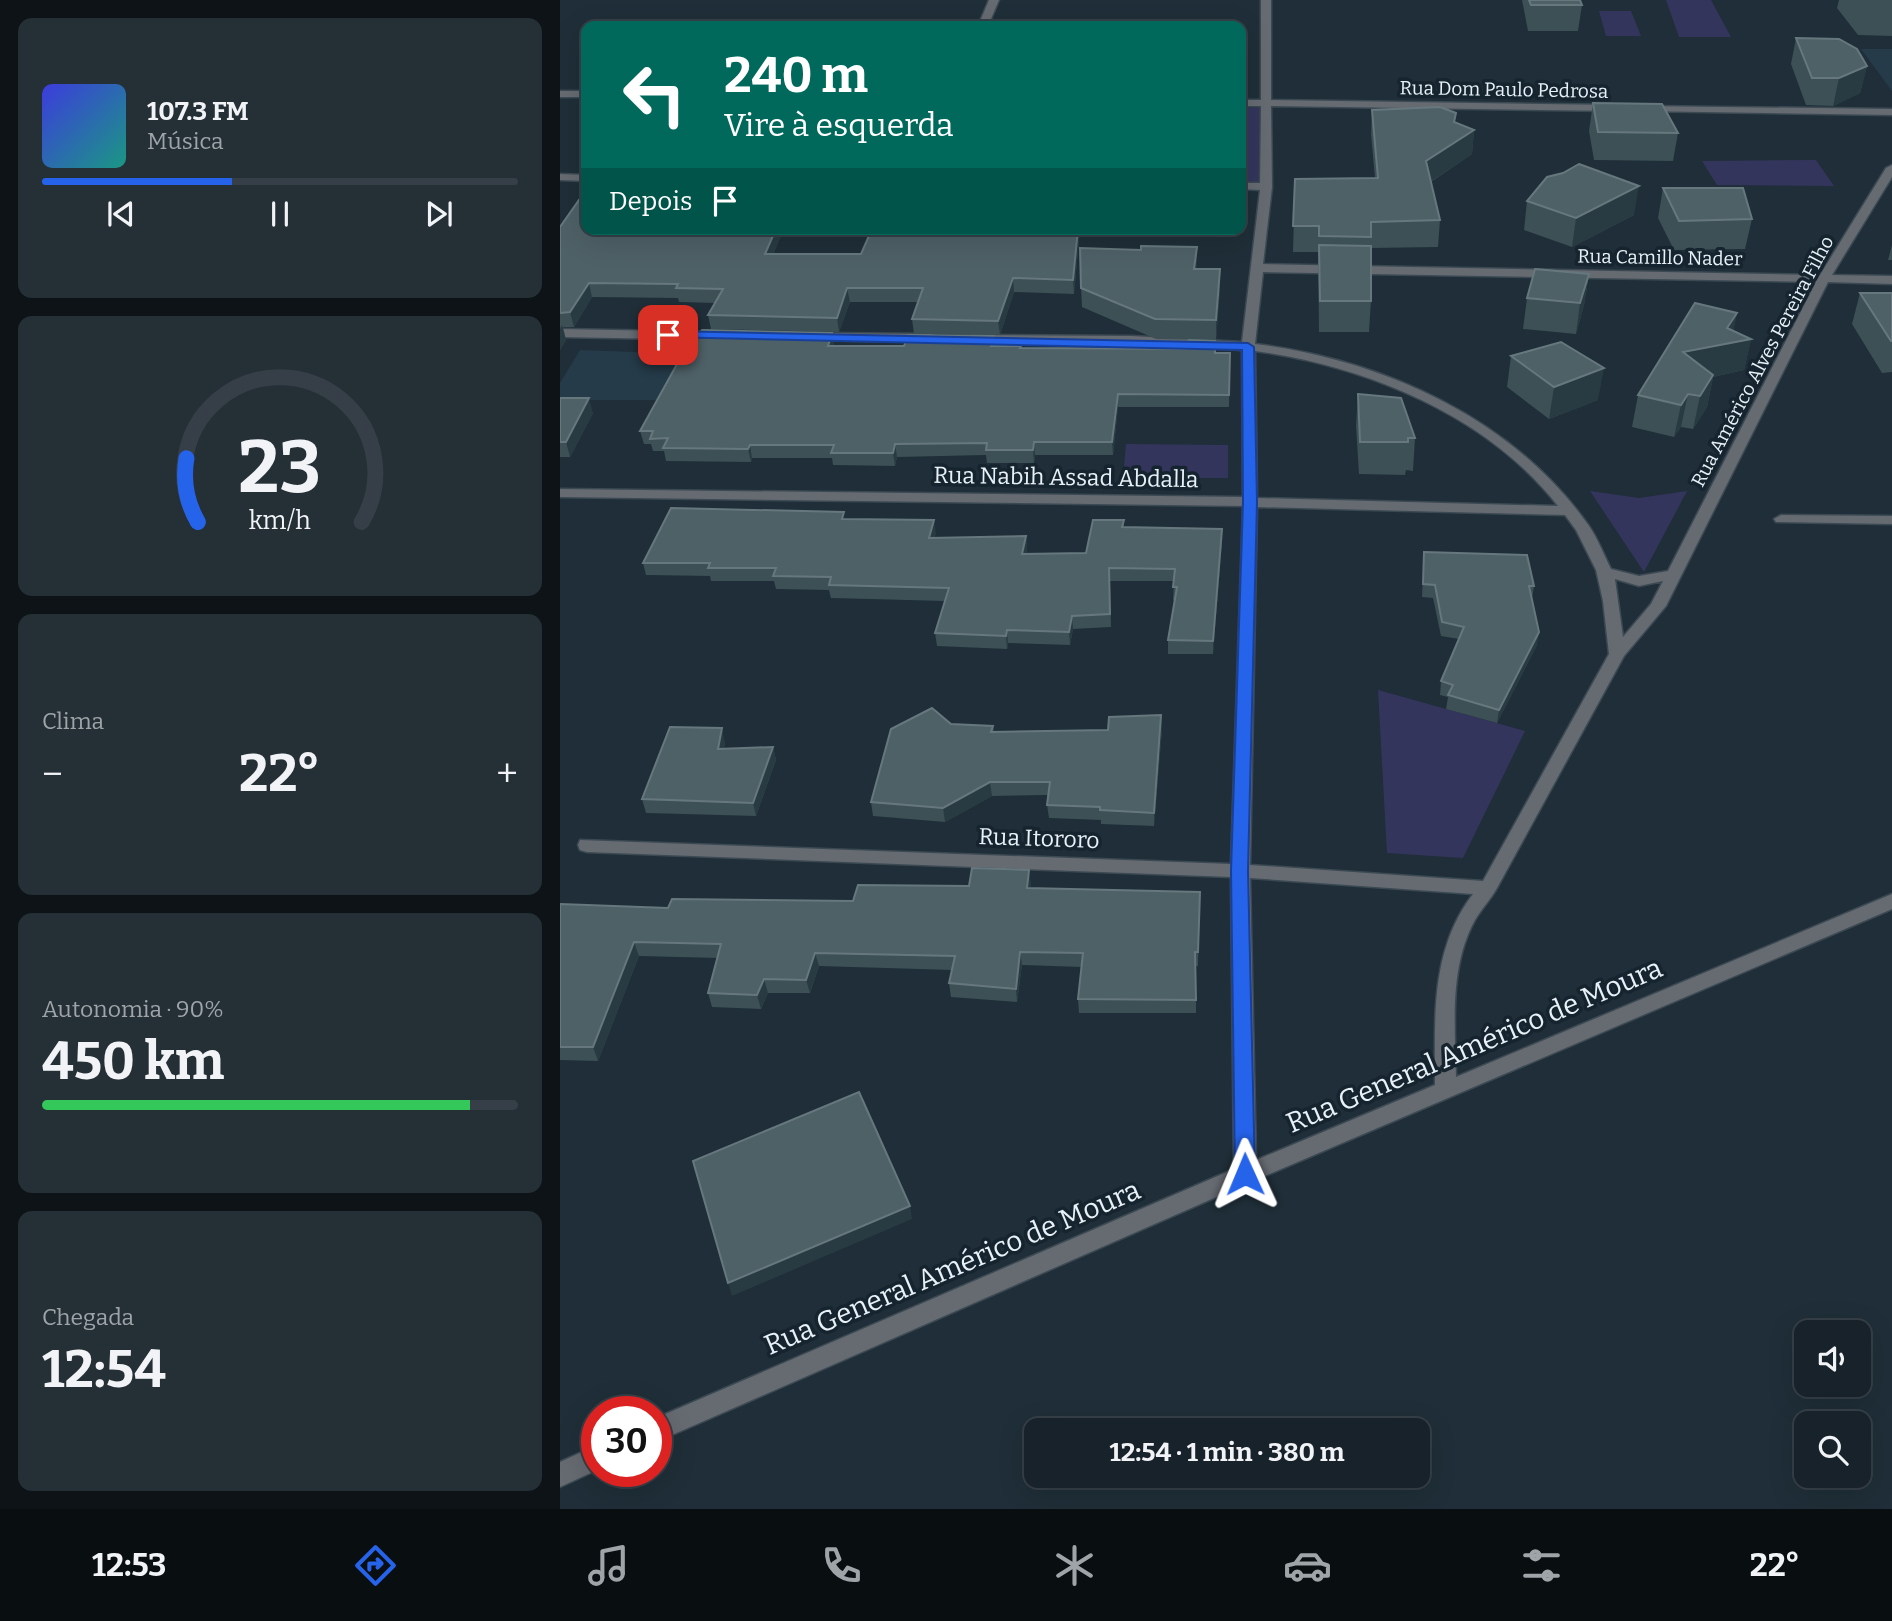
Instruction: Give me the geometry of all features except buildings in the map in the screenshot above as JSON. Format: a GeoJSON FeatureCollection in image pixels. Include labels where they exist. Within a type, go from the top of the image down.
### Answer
{"type":"FeatureCollection","features":[{"type":"Feature","properties":{"kind":"street"},"geometry":{"type":"LineString","coordinates":[[985,21],[995,0]]}},
{"type":"Feature","properties":{"kind":"street"},"geometry":{"type":"LineString","coordinates":[[1245,1174],[1240,871],[1250,502],[1248,347],[1266,187],[1266,0]]}},
{"type":"Feature","properties":{"kind":"street"},"geometry":{"type":"LineString","coordinates":[[560,94],[581,94]]}},
{"type":"Feature","properties":{"kind":"street","name":"Rua Dom Paulo Pedrosa"},"geometry":{"type":"LineString","coordinates":[[1246,103],[1892,112]]}},
{"type":"Feature","properties":{"kind":"street","name":"Rua Américo Alves Pereira Filho"},"geometry":{"type":"LineString","coordinates":[[1447,1091],[1447,1012],[1452,961],[1465,921],[1488,888],[1617,654],[1658,606],[1823,279],[1892,168]]}},
{"type":"Feature","properties":{"kind":"street"},"geometry":{"type":"LineString","coordinates":[[560,177],[581,178]]}},
{"type":"Feature","properties":{"kind":"street"},"geometry":{"type":"LineString","coordinates":[[1246,186],[1266,187]]}},
{"type":"Feature","properties":{"kind":"street","name":"Rua Camillo Nader"},"geometry":{"type":"LineString","coordinates":[[1259,268],[1892,280]]}},
{"type":"Feature","properties":{"kind":"street"},"geometry":{"type":"LineString","coordinates":[[560,333],[734,336]]}},
{"type":"Feature","properties":{"kind":"street"},"geometry":{"type":"LineString","coordinates":[[803,337],[1248,347],[1293,352],[1332,362],[1385,381],[1451,411],[1490,434],[1523,459],[1584,527],[1605,572],[1617,654]]}},
{"type":"Feature","properties":{"kind":"street","name":"Rua Nabih Assad Abdalla"},"geometry":{"type":"LineString","coordinates":[[560,493],[1250,502],[1312,506],[1570,511]]}},
{"type":"Feature","properties":{"kind":"street"},"geometry":{"type":"LineString","coordinates":[[1781,519],[1892,520]]}},
{"type":"Feature","properties":{"kind":"street"},"geometry":{"type":"LineString","coordinates":[[1605,572],[1639,581],[1672,575]]}},
{"type":"Feature","properties":{"kind":"street","name":"Rua Itororo"},"geometry":{"type":"LineString","coordinates":[[587,845],[1240,871],[1488,888]]}},
{"type":"Feature","properties":{"kind":"street","name":"Rua General Américo de Moura"},"geometry":{"type":"LineString","coordinates":[[672,1423],[1245,1174],[1892,901]]}},
{"type":"Feature","properties":{"kind":"street"},"geometry":{"type":"LineString","coordinates":[[560,1475],[581,1465]]}},
{"type":"Feature","properties":{"kind":"shaded area"},"geometry":{"type":"Polygon","coordinates":[[[1666,0],[1711,0],[1731,37],[1679,37],[1666,0]]]}},
{"type":"Feature","properties":{"kind":"shaded area"},"geometry":{"type":"Polygon","coordinates":[[[1599,11],[1631,11],[1641,36],[1606,36],[1599,11]]]}},
{"type":"Feature","properties":{"kind":"shaded area"},"geometry":{"type":"Polygon","coordinates":[[[1861,49],[1892,49],[1892,91],[1861,49]]]}},
{"type":"Feature","properties":{"kind":"shaded area"},"geometry":{"type":"Polygon","coordinates":[[[1267,107],[1266,187],[1246,186],[1246,108],[1267,107]]]}},
{"type":"Feature","properties":{"kind":"shaded area"},"geometry":{"type":"Polygon","coordinates":[[[1816,160],[1834,186],[1717,185],[1702,161],[1816,160]]]}},
{"type":"Feature","properties":{"kind":"shaded area"},"geometry":{"type":"Polygon","coordinates":[[[580,350],[689,354],[669,400],[560,400],[560,383],[580,350]]]}},
{"type":"Feature","properties":{"kind":"shaded area"},"geometry":{"type":"Polygon","coordinates":[[[1126,444],[1228,445],[1228,478],[1123,478],[1126,444]]]}},
{"type":"Feature","properties":{"kind":"shaded area"},"geometry":{"type":"Polygon","coordinates":[[[1590,491],[1639,498],[1687,491],[1644,572],[1590,491]]]}},
{"type":"Feature","properties":{"kind":"shaded area"},"geometry":{"type":"Polygon","coordinates":[[[1378,690],[1525,731],[1463,858],[1387,853],[1378,690]]]}},
{"type":"Feature","properties":{"kind":"route"},"geometry":{"type":"LineString","coordinates":[[668,335],[994,339],[1248,347],[1250,502],[1240,871],[1245,1174]]}}]}
